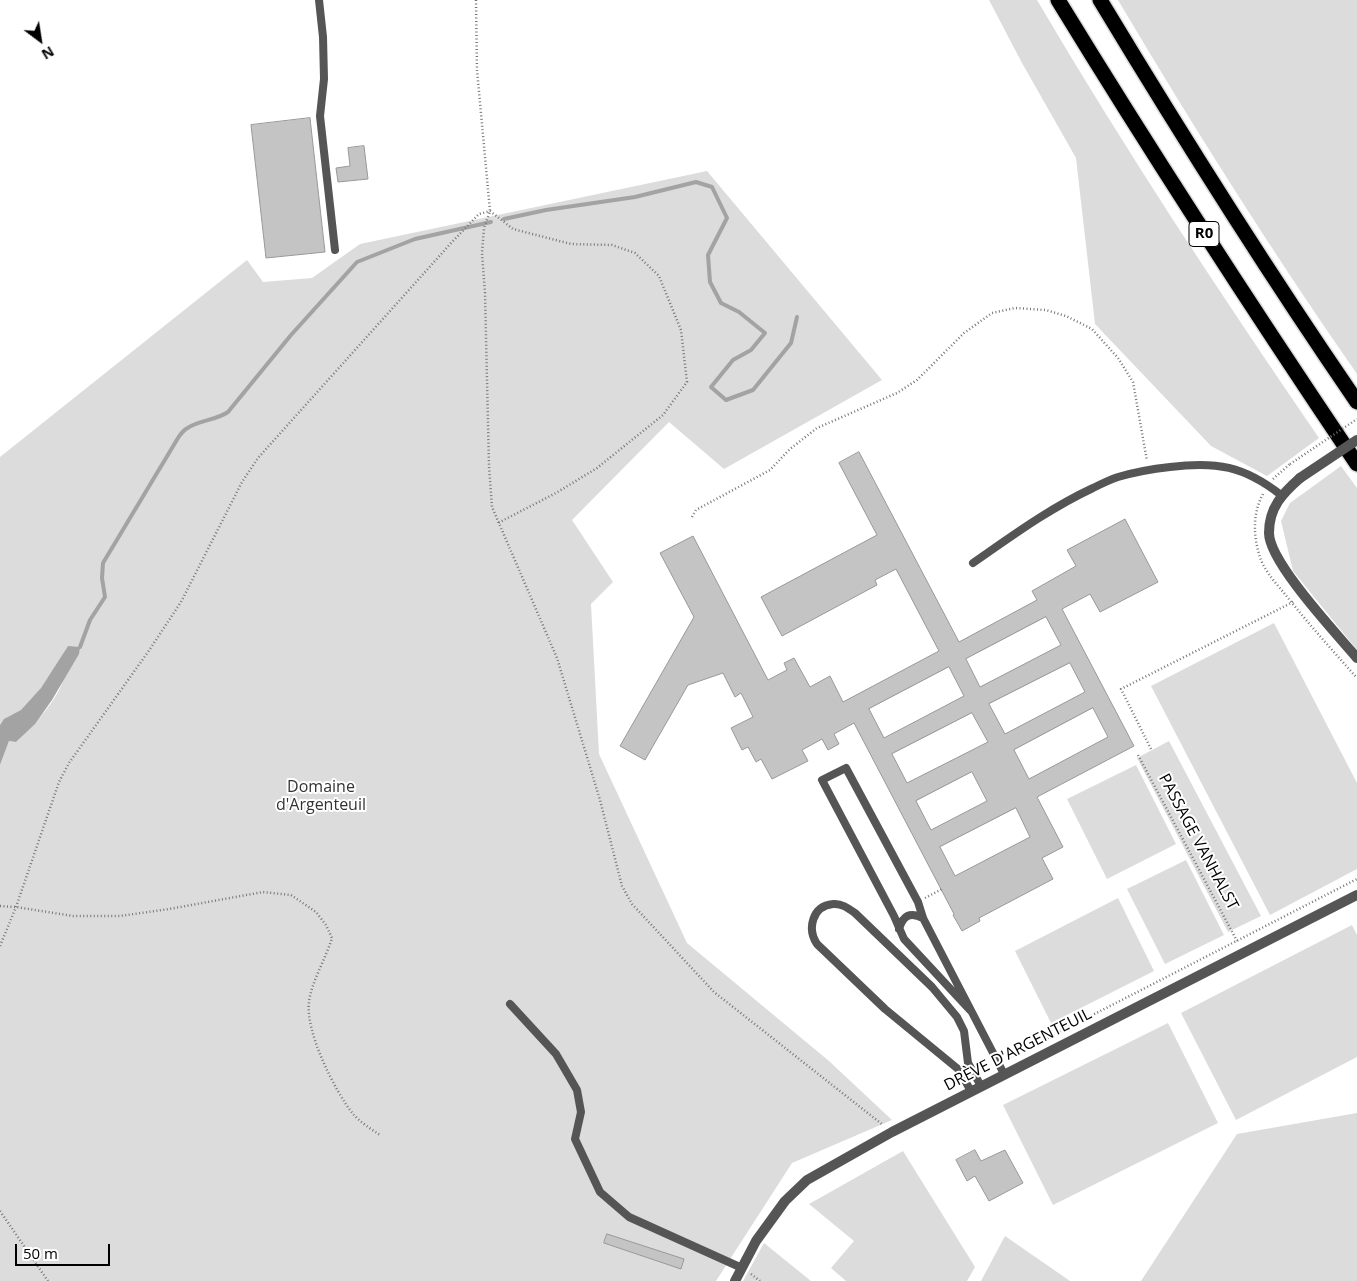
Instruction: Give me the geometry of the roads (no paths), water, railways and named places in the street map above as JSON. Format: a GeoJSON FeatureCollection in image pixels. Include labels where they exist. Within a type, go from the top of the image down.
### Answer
{"type":"FeatureCollection","features":[{"type":"Feature","properties":{"kind":"highway","name":"R0"},"geometry":{"type":"LineString","coordinates":[[1058,0],[1217,254],[1357,464]]}},
{"type":"Feature","properties":{"kind":"highway","name":"R0"},"geometry":{"type":"LineString","coordinates":[[1100,0],[1173,121],[1283,294],[1357,402]]}},
{"type":"Feature","properties":{"kind":"street"},"geometry":{"type":"LineString","coordinates":[[1357,440],[1300,478],[1281,495],[1272,512],[1269,534],[1276,554],[1286,572],[1357,658]]}},
{"type":"Feature","properties":{"kind":"street","name":"DRÈVE D'ARGENTEUIL"},"geometry":{"type":"LineString","coordinates":[[735,1281],[756,1241],[785,1201],[807,1180],[892,1132],[1357,894]]}},
{"type":"Feature","properties":{"kind":"lane"},"geometry":{"type":"LineString","coordinates":[[318,0],[323,37],[324,79],[320,116],[335,250]]}},
{"type":"Feature","properties":{"kind":"lane"},"geometry":{"type":"LineString","coordinates":[[973,563],[1045,514],[1077,496],[1116,478],[1148,470],[1209,464],[1239,469],[1268,485],[1281,495]]}},
{"type":"Feature","properties":{"kind":"lane"},"geometry":{"type":"LineString","coordinates":[[970,1010],[912,948],[899,930],[894,916],[822,780],[846,768],[918,902],[923,918],[1004,1074]]}},
{"type":"Feature","properties":{"kind":"lane"},"geometry":{"type":"LineString","coordinates":[[971,1091],[958,1069],[885,1009],[817,944],[812,933],[812,925],[814,916],[821,909],[832,904],[843,905],[855,913],[932,987],[957,1017],[964,1031],[968,1064],[981,1086]]}},
{"type":"Feature","properties":{"kind":"lane"},"geometry":{"type":"LineString","coordinates":[[899,930],[902,921],[908,916],[915,914],[923,918]]}},
{"type":"Feature","properties":{"kind":"lane"},"geometry":{"type":"LineString","coordinates":[[510,1004],[556,1054],[578,1090],[581,1112],[575,1139],[600,1192],[629,1217],[742,1268]]}},
{"type":"Feature","properties":{"kind":"waterway"},"geometry":{"type":"LineString","coordinates":[[504,219],[546,210],[635,197],[696,182],[712,187],[727,218],[708,255],[710,282],[721,303],[739,312],[765,333],[751,350],[733,360],[711,387],[726,400],[753,390],[791,343],[797,317]]}},
{"type":"Feature","properties":{"kind":"waterway"},"geometry":{"type":"LineString","coordinates":[[80,647],[90,620],[105,597],[102,578],[103,563],[183,432],[191,426],[228,412],[291,335],[357,262],[415,239],[491,222]]}},
{"type":"Feature","properties":{"kind":"park label","name":"Domaine d'Argenteuil"},"geometry":{"type":"Point","coordinates":[321,796]}}]}
